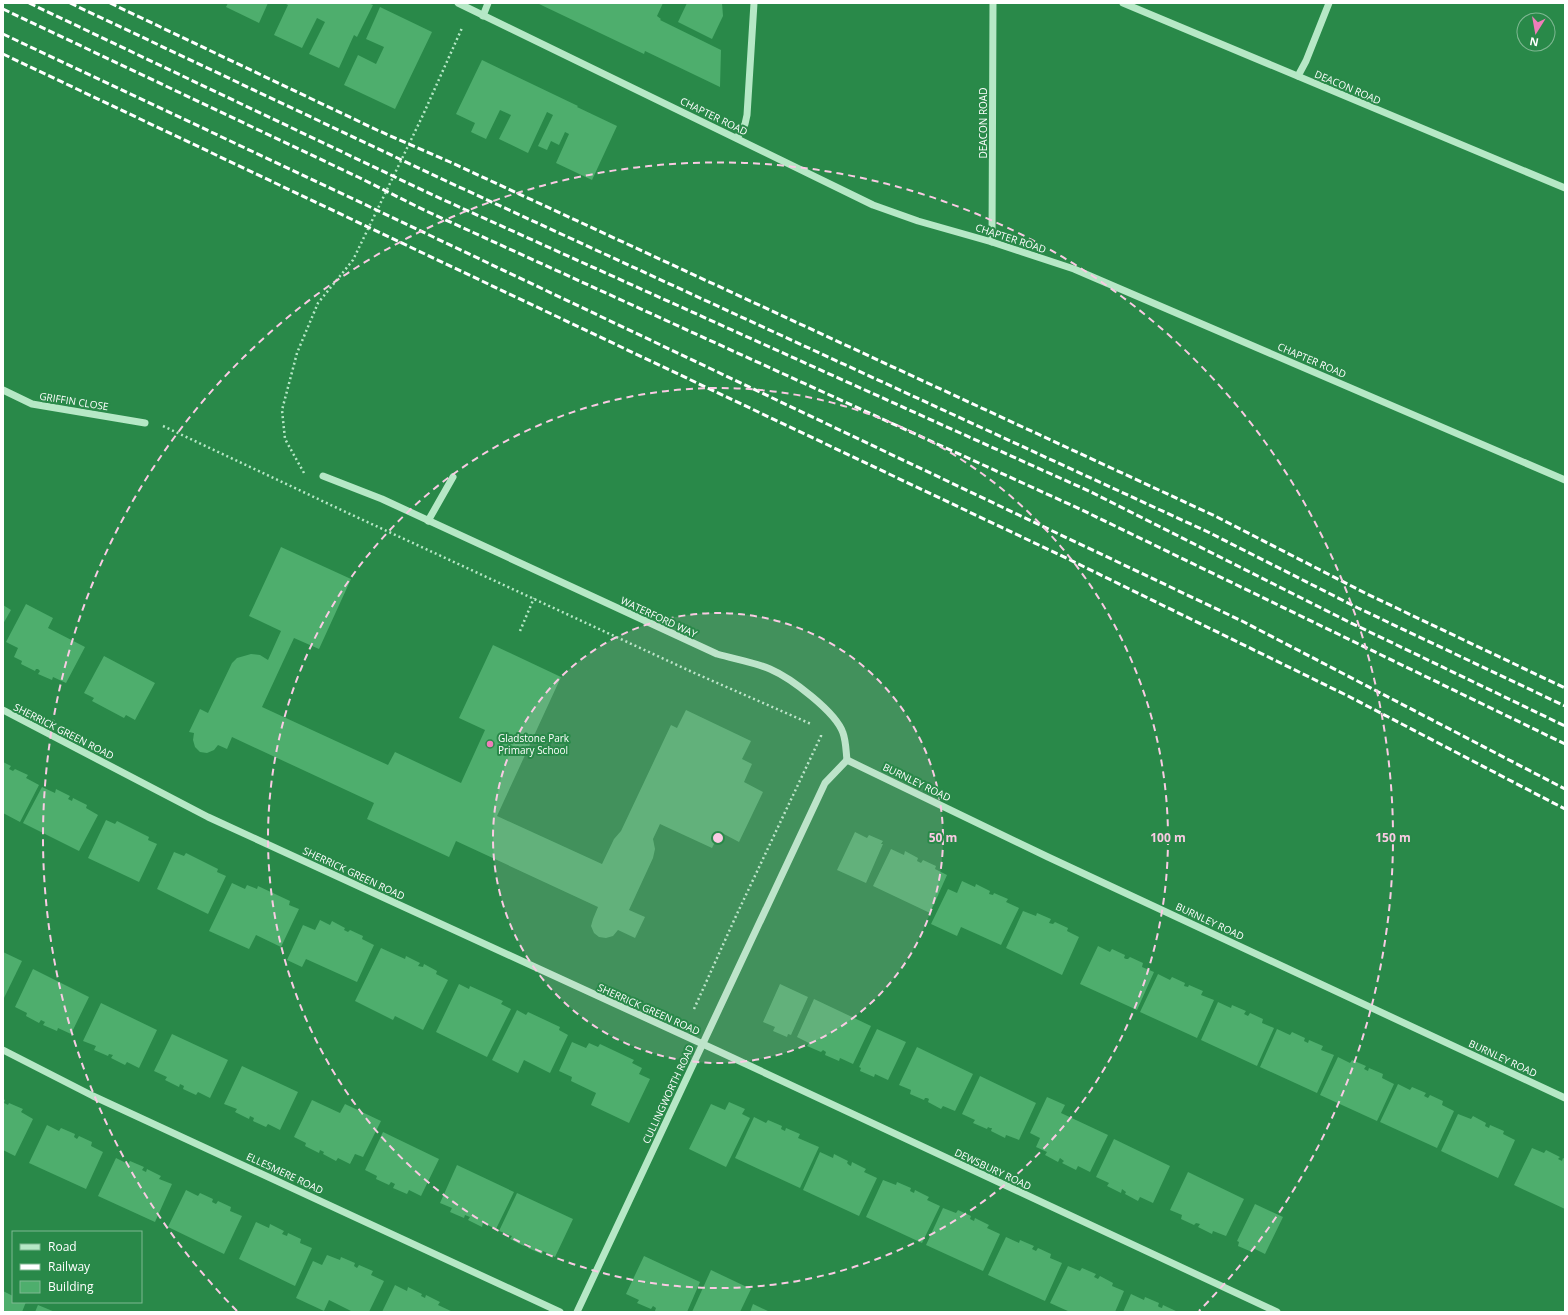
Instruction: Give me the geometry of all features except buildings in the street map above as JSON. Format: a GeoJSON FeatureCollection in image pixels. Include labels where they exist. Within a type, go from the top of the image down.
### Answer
{"type":"FeatureCollection","features":[{"type":"Feature","properties":{"kind":"street","name":"CHAPTER ROAD"},"geometry":{"type":"LineString","coordinates":[[458,3],[873,205],[918,221],[992,242],[1081,272],[1565,480]]}},
{"type":"Feature","properties":{"kind":"street"},"geometry":{"type":"LineString","coordinates":[[483,16],[488,3]]}},
{"type":"Feature","properties":{"kind":"street"},"geometry":{"type":"LineString","coordinates":[[737,138],[745,124],[747,115],[754,3]]}},
{"type":"Feature","properties":{"kind":"street","name":"DEACON ROAD"},"geometry":{"type":"LineString","coordinates":[[992,242],[993,3]]}},
{"type":"Feature","properties":{"kind":"street","name":"DEACON ROAD"},"geometry":{"type":"LineString","coordinates":[[1123,3],[1565,188]]}},
{"type":"Feature","properties":{"kind":"street"},"geometry":{"type":"LineString","coordinates":[[1298,76],[1306,61],[1329,3]]}},
{"type":"Feature","properties":{"kind":"street","name":"GRIFFIN CLOSE"},"geometry":{"type":"LineString","coordinates":[[3,390],[32,404],[145,423]]}},
{"type":"Feature","properties":{"kind":"street","name":"WATERFORD WAY"},"geometry":{"type":"LineString","coordinates":[[323,476],[382,499],[717,654],[770,669],[794,683],[823,707],[843,733],[847,760]]}},
{"type":"Feature","properties":{"kind":"street"},"geometry":{"type":"LineString","coordinates":[[428,521],[453,477]]}},
{"type":"Feature","properties":{"kind":"street","name":"SHERRICK GREEN ROAD"},"geometry":{"type":"LineString","coordinates":[[3,710],[208,817],[702,1044]]}},
{"type":"Feature","properties":{"kind":"street","name":"CULLINGWORTH ROAD"},"geometry":{"type":"LineString","coordinates":[[577,1312],[825,783],[847,760]]}},
{"type":"Feature","properties":{"kind":"street","name":"BURNLEY ROAD"},"geometry":{"type":"LineString","coordinates":[[847,760],[1055,860],[1565,1098]]}},
{"type":"Feature","properties":{"kind":"street","name":"DEWSBURY ROAD"},"geometry":{"type":"LineString","coordinates":[[702,1044],[1277,1312]]}},
{"type":"Feature","properties":{"kind":"street","name":"ELLESMERE ROAD"},"geometry":{"type":"LineString","coordinates":[[3,1050],[93,1096],[560,1312]]}},
{"type":"Feature","properties":{"kind":"path"},"geometry":{"type":"LineString","coordinates":[[305,475],[285,440],[282,410],[297,353],[318,302],[353,260],[423,115],[462,28]]}},
{"type":"Feature","properties":{"kind":"path"},"geometry":{"type":"LineString","coordinates":[[161,425],[690,671],[818,727]]}},
{"type":"Feature","properties":{"kind":"path"},"geometry":{"type":"LineString","coordinates":[[314,492],[317,498]]}},
{"type":"Feature","properties":{"kind":"path"},"geometry":{"type":"LineString","coordinates":[[520,631],[534,598]]}},
{"type":"Feature","properties":{"kind":"path"},"geometry":{"type":"LineString","coordinates":[[694,1009],[821,736],[820,732]]}},
{"type":"Feature","properties":{"kind":"railway"},"geometry":{"type":"LineString","coordinates":[[29,3],[435,196],[1091,492],[1349,622],[1565,726]]}},
{"type":"Feature","properties":{"kind":"railway"},"geometry":{"type":"LineString","coordinates":[[70,3],[444,180],[1208,532],[1358,608],[1565,706]]}},
{"type":"Feature","properties":{"kind":"railway"},"geometry":{"type":"LineString","coordinates":[[110,3],[377,130],[450,162],[1215,516],[1367,594],[1565,688]]}},
{"type":"Feature","properties":{"kind":"railway"},"geometry":{"type":"LineString","coordinates":[[3,9],[358,177],[426,211],[1082,510],[1565,744]]}},
{"type":"Feature","properties":{"kind":"railway"},"geometry":{"type":"LineString","coordinates":[[3,34],[1242,621],[1565,789]]}},
{"type":"Feature","properties":{"kind":"railway"},"geometry":{"type":"LineString","coordinates":[[3,54],[1060,555],[1348,696],[1565,809]]}},
{"type":"Feature","properties":{"kind":"place","name":"Gladstone Park Primary School"},"geometry":{"type":"Point","coordinates":[490,744]}}]}
